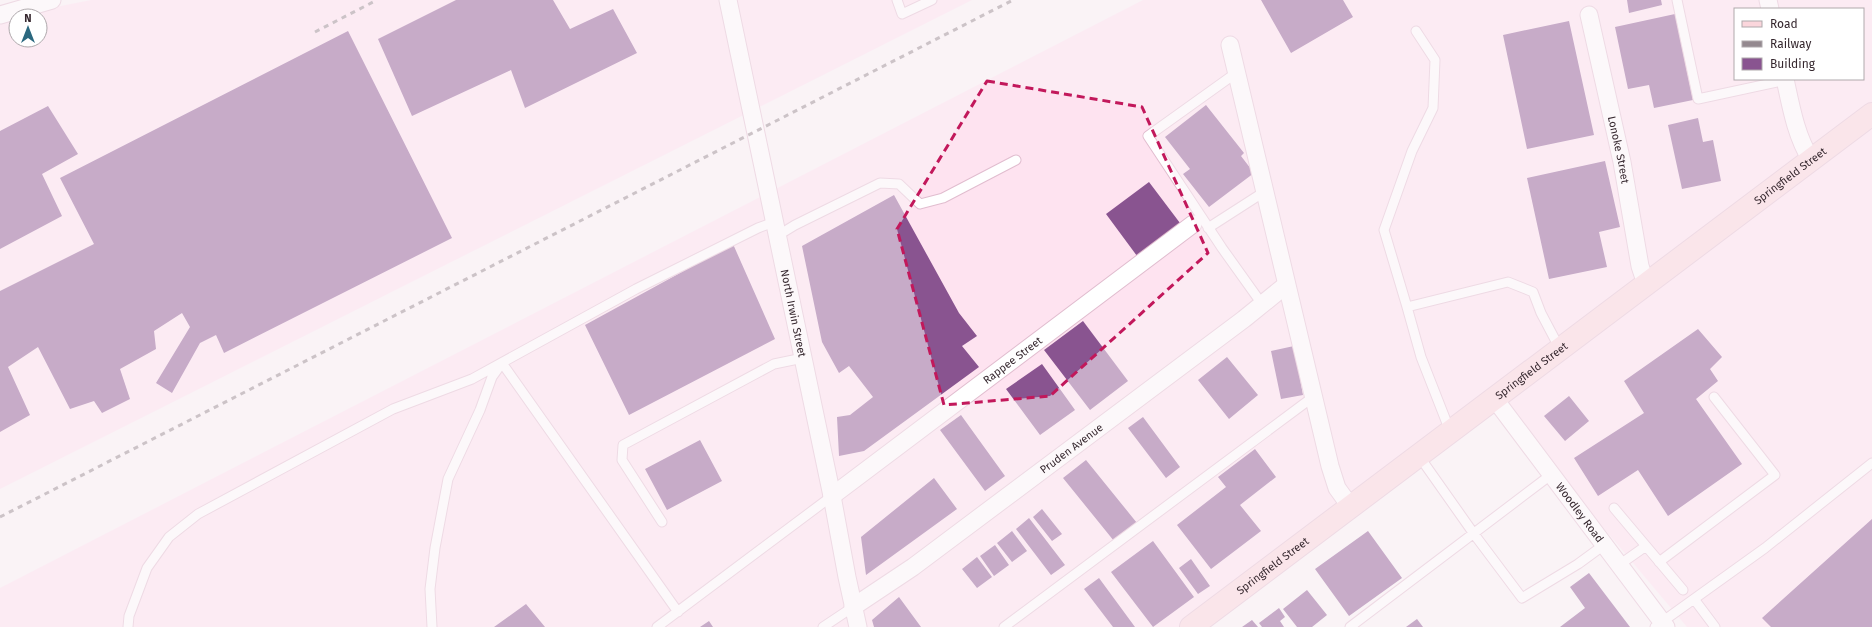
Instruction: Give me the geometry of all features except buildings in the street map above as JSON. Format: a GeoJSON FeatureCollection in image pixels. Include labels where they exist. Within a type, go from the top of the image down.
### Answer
{"type":"FeatureCollection","features":[{"type":"Feature","properties":{"kind":"main road","name":"Springfield Street"},"geometry":{"type":"LineString","coordinates":[[1191,627],[1418,454],[1650,283],[1872,114]]}},
{"type":"Feature","properties":{"kind":"street"},"geometry":{"type":"LineString","coordinates":[[0,15],[52,0]]}},
{"type":"Feature","properties":{"kind":"street","name":"North Irwin Street"},"geometry":{"type":"LineString","coordinates":[[728,0],[858,627]]}},
{"type":"Feature","properties":{"kind":"street","name":"Lonoke Street"},"geometry":{"type":"LineString","coordinates":[[1589,15],[1622,162],[1640,266],[1650,283]]}},
{"type":"Feature","properties":{"kind":"street"},"geometry":{"type":"LineString","coordinates":[[1230,45],[1330,466],[1337,488],[1350,506]]}},
{"type":"Feature","properties":{"kind":"street"},"geometry":{"type":"LineString","coordinates":[[1785,80],[1803,148],[1811,160]]}},
{"type":"Feature","properties":{"kind":"street","name":"Rappee Street"},"geometry":{"type":"LineString","coordinates":[[832,496],[1200,226]]}},
{"type":"Feature","properties":{"kind":"street","name":"Pruden Avenue"},"geometry":{"type":"LineString","coordinates":[[854,607],[913,567],[1286,285]]}},
{"type":"Feature","properties":{"kind":"street","name":"Woodley Road"},"geometry":{"type":"LineString","coordinates":[[1494,398],[1619,564],[1661,625]]}},
{"type":"Feature","properties":{"kind":"lane"},"geometry":{"type":"LineString","coordinates":[[897,0],[902,14],[932,0]]}},
{"type":"Feature","properties":{"kind":"lane"},"geometry":{"type":"LineString","coordinates":[[1677,0],[1698,99],[1781,80]]}},
{"type":"Feature","properties":{"kind":"lane"},"geometry":{"type":"LineString","coordinates":[[1416,31],[1435,60],[1433,108],[1412,151],[1384,230],[1421,357],[1450,431]]}},
{"type":"Feature","properties":{"kind":"lane"},"geometry":{"type":"LineString","coordinates":[[1236,73],[1148,136],[1200,226],[1262,304]]}},
{"type":"Feature","properties":{"kind":"lane"},"geometry":{"type":"LineString","coordinates":[[128,627],[129,616],[147,568],[169,536],[198,514],[393,409],[472,380],[636,289],[758,228],[776,229],[795,225],[880,183],[899,184],[920,204],[943,198],[1016,160]]}},
{"type":"Feature","properties":{"kind":"lane"},"geometry":{"type":"LineString","coordinates":[[1200,226],[1264,192]]}},
{"type":"Feature","properties":{"kind":"lane"},"geometry":{"type":"LineString","coordinates":[[1407,307],[1508,282],[1533,292],[1541,313],[1560,349]]}},
{"type":"Feature","properties":{"kind":"lane"},"geometry":{"type":"LineString","coordinates":[[662,522],[622,460],[623,445],[774,364],[803,358]]}},
{"type":"Feature","properties":{"kind":"lane"},"geometry":{"type":"LineString","coordinates":[[502,363],[678,612]]}},
{"type":"Feature","properties":{"kind":"lane"},"geometry":{"type":"LineString","coordinates":[[432,627],[430,589],[431,575],[434,548],[448,479],[480,410],[492,377],[502,363]]}},
{"type":"Feature","properties":{"kind":"lane"},"geometry":{"type":"LineString","coordinates":[[1004,627],[1313,397]]}},
{"type":"Feature","properties":{"kind":"lane"},"geometry":{"type":"LineString","coordinates":[[1659,562],[1775,475],[1714,397]]}},
{"type":"Feature","properties":{"kind":"lane"},"geometry":{"type":"LineString","coordinates":[[1418,454],[1474,534],[1522,598],[1578,564],[1604,546]]}},
{"type":"Feature","properties":{"kind":"lane"},"geometry":{"type":"LineString","coordinates":[[1661,625],[1694,599],[1765,548],[1872,463]]}},
{"type":"Feature","properties":{"kind":"lane"},"geometry":{"type":"LineString","coordinates":[[1350,627],[1552,474]]}},
{"type":"Feature","properties":{"kind":"lane"},"geometry":{"type":"LineString","coordinates":[[657,627],[832,496]]}},
{"type":"Feature","properties":{"kind":"lane"},"geometry":{"type":"LineString","coordinates":[[1614,508],[1683,590]]}},
{"type":"Feature","properties":{"kind":"lane"},"geometry":{"type":"LineString","coordinates":[[1619,564],[1646,546]]}},
{"type":"Feature","properties":{"kind":"lane"},"geometry":{"type":"LineString","coordinates":[[1694,599],[1715,627]]}},
{"type":"Feature","properties":{"kind":"lane"},"geometry":{"type":"LineString","coordinates":[[823,627],[854,607]]}},
{"type":"Feature","properties":{"kind":"highlighted area"},"geometry":{"type":"Polygon","coordinates":[[[987,81],[1142,107],[1208,253],[1050,396],[944,405],[897,229],[987,81]]]}},
{"type":"Feature","properties":{"kind":"shaded area"},"geometry":{"type":"Polygon","coordinates":[[[91,0],[972,0],[0,489],[0,18],[8,16],[8,48],[48,48],[48,9],[91,0]]]}},
{"type":"Feature","properties":{"kind":"shaded area"},"geometry":{"type":"Polygon","coordinates":[[[1143,0],[1872,0],[1872,627],[1687,627],[1494,398],[1184,627],[0,627],[0,588],[1143,0]]]}},
{"type":"Feature","properties":{"kind":"railway"},"geometry":{"type":"LineString","coordinates":[[315,32],[377,0]]}},
{"type":"Feature","properties":{"kind":"railway"},"geometry":{"type":"LineString","coordinates":[[0,517],[1013,0]]}}]}
